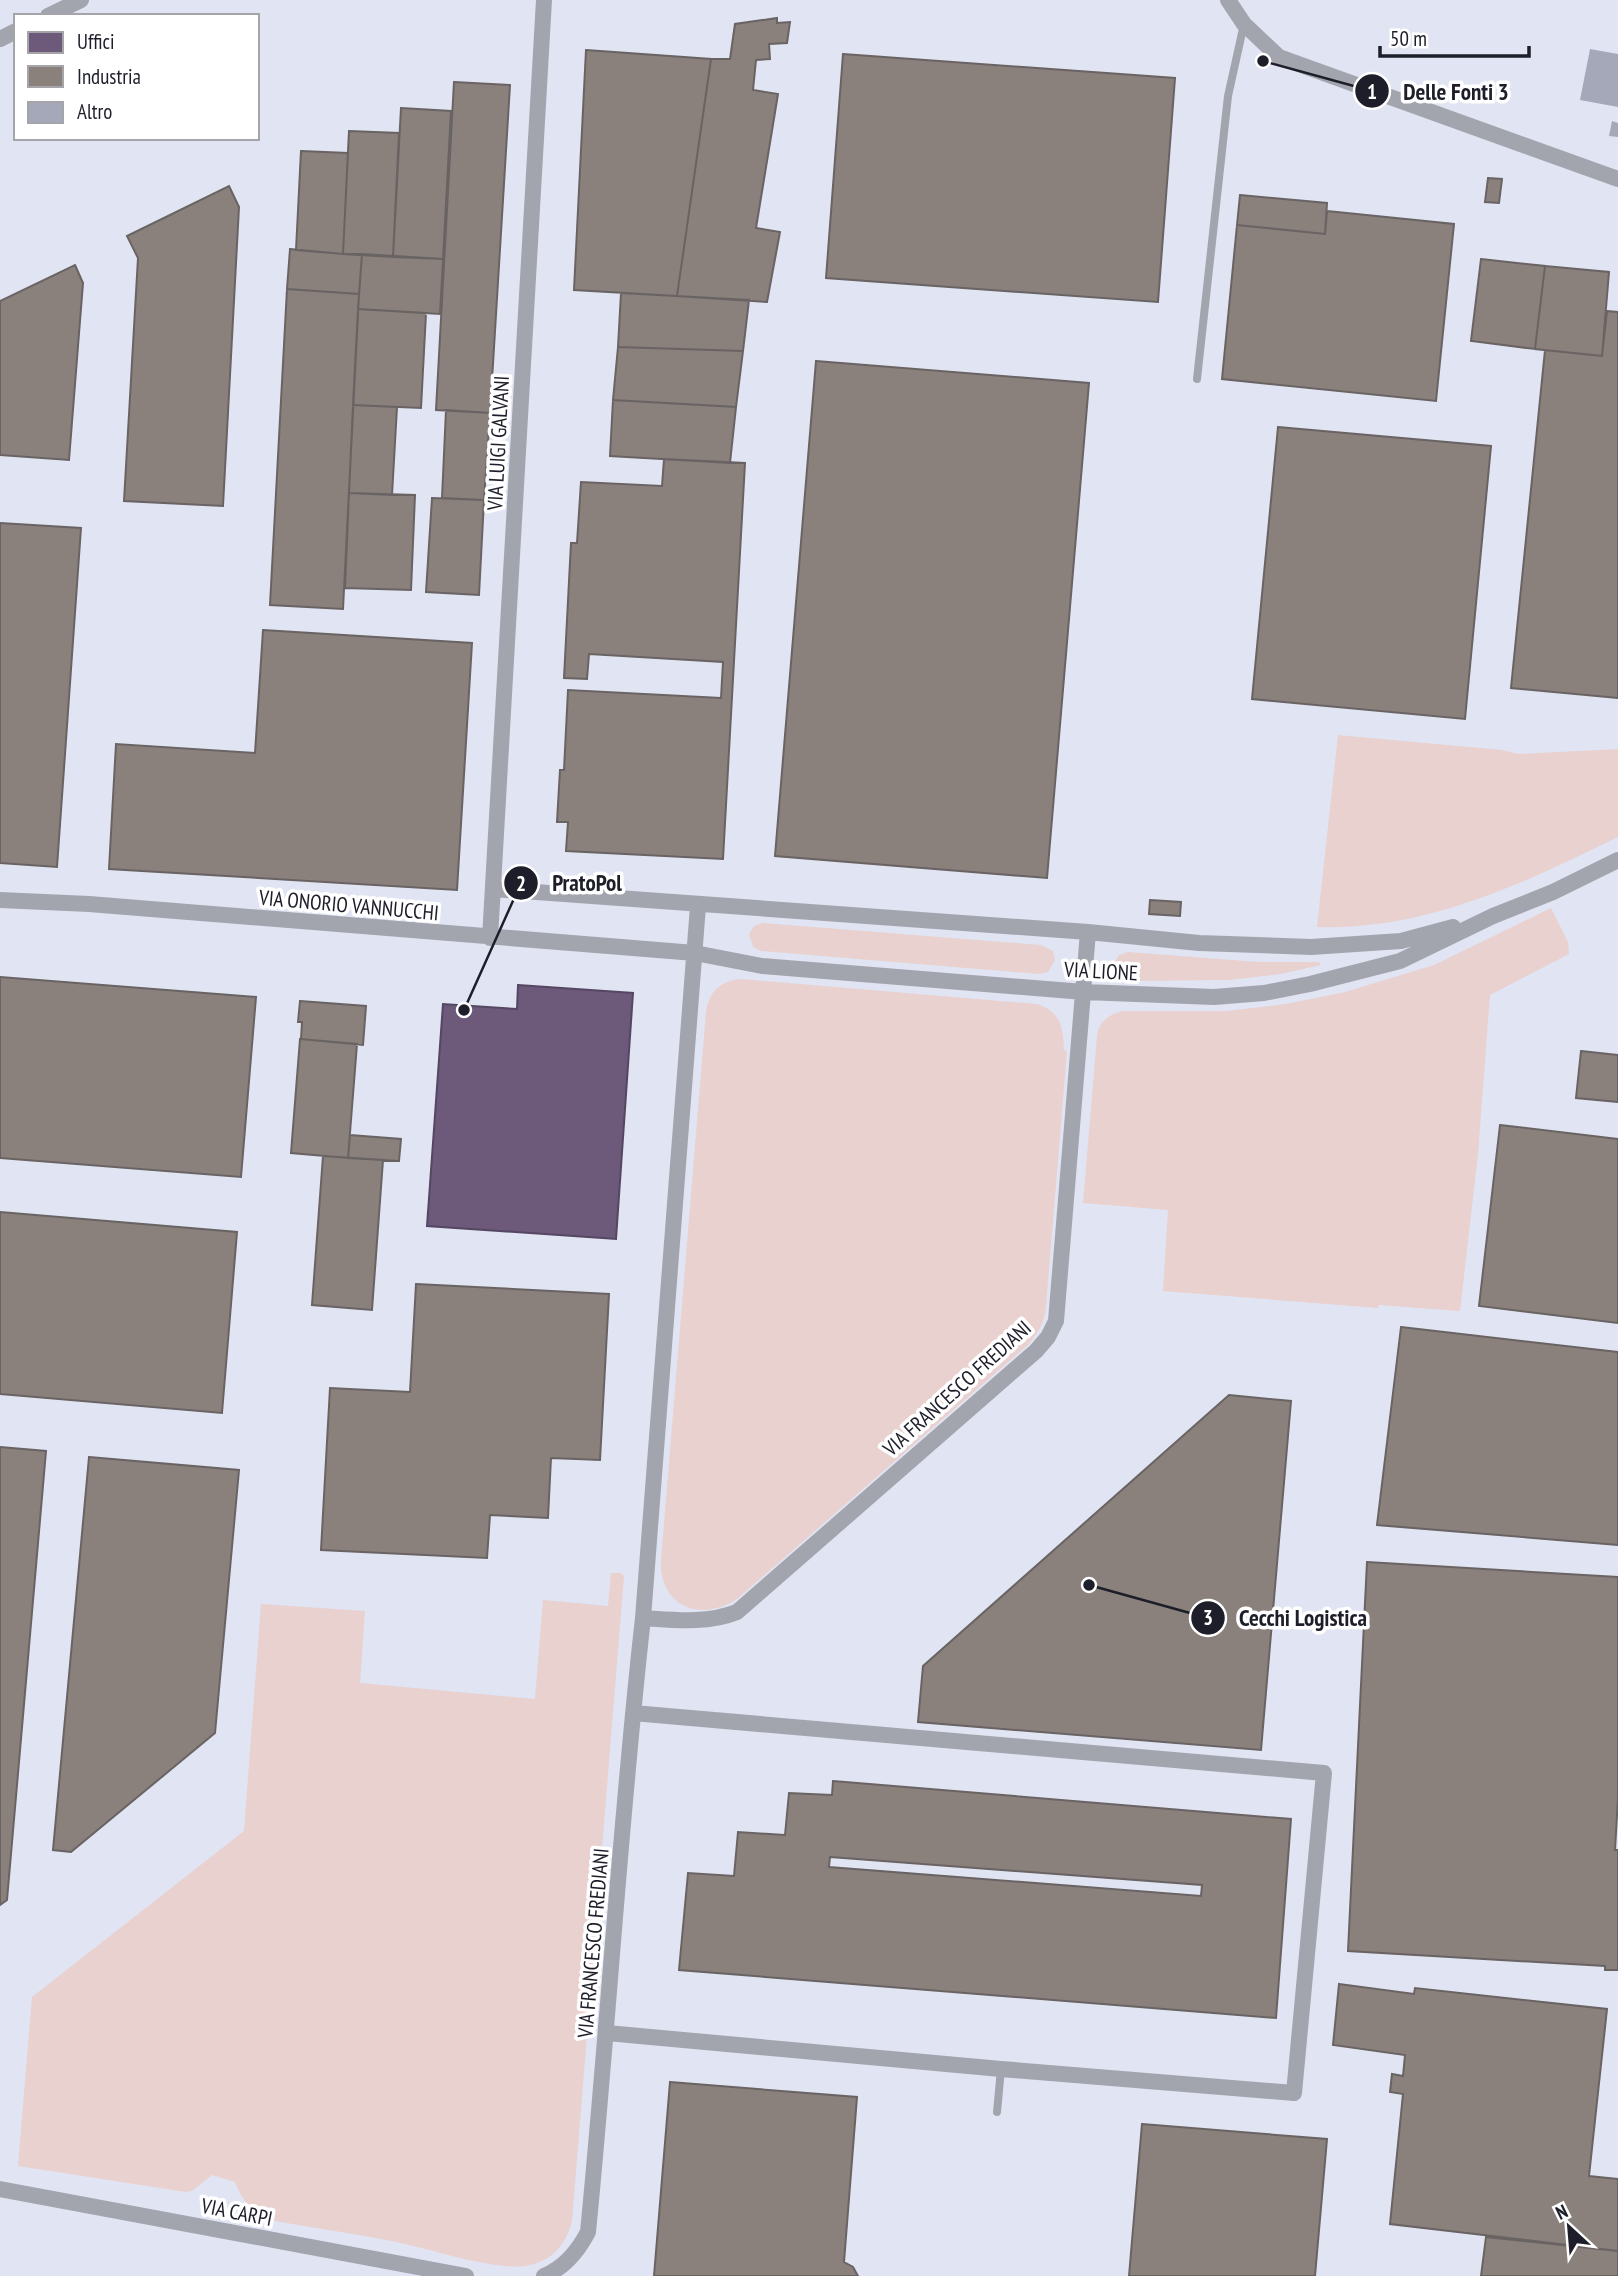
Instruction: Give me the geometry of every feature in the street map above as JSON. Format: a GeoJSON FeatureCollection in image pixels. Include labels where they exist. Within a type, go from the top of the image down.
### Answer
{"type":"FeatureCollection","features":[{"type":"Feature","properties":{"kind":"street"},"geometry":{"type":"LineString","coordinates":[[52,14],[81,0]]}},
{"type":"Feature","properties":{"kind":"street","name":"VIA LUIGI GALVANI"},"geometry":{"type":"LineString","coordinates":[[490,938],[544,0]]}},
{"type":"Feature","properties":{"kind":"street"},"geometry":{"type":"LineString","coordinates":[[1228,0],[1244,24],[1279,57],[1618,180]]}},
{"type":"Feature","properties":{"kind":"street","name":"VIA LIONE"},"geometry":{"type":"LineString","coordinates":[[695,953],[762,967],[1084,992],[1214,997],[1264,993],[1400,961],[1618,860]]}},
{"type":"Feature","properties":{"kind":"street"},"geometry":{"type":"LineString","coordinates":[[494,889],[698,905]]}},
{"type":"Feature","properties":{"kind":"street","name":"VIA ONORIO VANNUCCHI"},"geometry":{"type":"LineString","coordinates":[[0,900],[89,904],[695,953]]}},
{"type":"Feature","properties":{"kind":"street","name":"VIA LIONE"},"geometry":{"type":"LineString","coordinates":[[698,905],[1088,932],[1199,943],[1311,947],[1401,941],[1493,916]]}},
{"type":"Feature","properties":{"kind":"street","name":"VIA FRANCESCO FREDIANI"},"geometry":{"type":"LineString","coordinates":[[544,2276],[564,2264],[583,2243],[588,2232],[643,1618],[698,905]]}},
{"type":"Feature","properties":{"kind":"street","name":"VIA FRANCESCO FREDIANI"},"geometry":{"type":"LineString","coordinates":[[643,1618],[699,1621],[737,1612],[1036,1351],[1048,1337],[1056,1321],[1088,932]]}},
{"type":"Feature","properties":{"kind":"street"},"geometry":{"type":"LineString","coordinates":[[607,2033],[1294,2093],[1324,1773],[633,1713]]}},
{"type":"Feature","properties":{"kind":"street","name":"VIA CARPI"},"geometry":{"type":"LineString","coordinates":[[0,2189],[466,2276]]}},
{"type":"Feature","properties":{"kind":"lane"},"geometry":{"type":"LineString","coordinates":[[1197,379],[1228,96],[1244,24]]}},
{"type":"Feature","properties":{"kind":"lane"},"geometry":{"type":"LineString","coordinates":[[997,2112],[1001,2069]]}},
{"type":"Feature","properties":{"kind":"shaded area"},"geometry":{"type":"Polygon","coordinates":[[[1338,735],[1502,750],[1519,754],[1618,749],[1618,837],[1510,887],[1473,901],[1396,921],[1317,927],[1338,735]]]}},
{"type":"Feature","properties":{"kind":"shaded area"},"geometry":{"type":"Polygon","coordinates":[[[1551,908],[1568,942],[1569,954],[1490,995],[1478,1154],[1460,1311],[1379,1305],[1378,1308],[1163,1291],[1168,1210],[1083,1203],[1097,1036],[1102,1023],[1108,1017],[1122,1011],[1227,1011],[1286,1004],[1345,992],[1434,965],[1551,908]]]}},
{"type":"Feature","properties":{"kind":"shaded area"},"geometry":{"type":"Polygon","coordinates":[[[763,923],[1041,945],[1053,951],[1055,960],[1048,972],[1039,974],[761,951],[753,947],[749,934],[754,926],[763,923]]]}},
{"type":"Feature","properties":{"kind":"shaded area"},"geometry":{"type":"Polygon","coordinates":[[[1128,952],[1258,962],[1319,962],[1321,965],[1281,974],[1230,980],[1127,981],[1118,976],[1114,963],[1119,955],[1128,952]]]}},
{"type":"Feature","properties":{"kind":"shaded area"},"geometry":{"type":"Polygon","coordinates":[[[740,979],[1037,1004],[1056,1016],[1063,1034],[1064,1050],[1067,1051],[1046,1306],[1036,1335],[1029,1344],[737,1599],[709,1610],[684,1606],[674,1599],[662,1576],[661,1560],[706,1012],[713,993],[721,985],[740,979]]]}},
{"type":"Feature","properties":{"kind":"shaded area"},"geometry":{"type":"Polygon","coordinates":[[[611,1573],[621,1573],[624,1576],[572,2221],[562,2244],[552,2255],[530,2265],[504,2266],[396,2242],[270,2220],[248,2205],[235,2182],[212,2175],[192,2191],[186,2192],[18,2166],[32,1997],[244,1831],[261,1604],[365,1611],[360,1683],[535,1699],[543,1600],[608,1606],[611,1573]]]}},
{"type":"Feature","properties":{"kind":"building: Uffici"},"geometry":{"type":"Polygon","coordinates":[[[518,985],[633,993],[616,1239],[427,1226],[443,1004],[517,1009],[518,985]]]}},
{"type":"Feature","properties":{"kind":"building: Industria"},"geometry":{"type":"Polygon","coordinates":[[[777,18],[777,23],[790,22],[787,43],[769,44],[770,59],[756,60],[753,90],[778,94],[756,228],[780,232],[767,302],[677,296],[711,59],[730,59],[735,24],[777,18]]]}},
{"type":"Feature","properties":{"kind":"building: Industria"},"geometry":{"type":"Polygon","coordinates":[[[586,50],[711,59],[677,296],[574,290],[586,50]]]}},
{"type":"Feature","properties":{"kind":"building: Industria"},"geometry":{"type":"Polygon","coordinates":[[[843,54],[1175,78],[1158,302],[826,278],[843,54]]]}},
{"type":"Feature","properties":{"kind":"building: Industria"},"geometry":{"type":"Polygon","coordinates":[[[454,82],[510,85],[490,413],[436,410],[454,82]]]}},
{"type":"Feature","properties":{"kind":"building: Industria"},"geometry":{"type":"Polygon","coordinates":[[[401,108],[451,111],[443,259],[393,257],[401,108]]]}},
{"type":"Feature","properties":{"kind":"building: Industria"},"geometry":{"type":"Polygon","coordinates":[[[349,131],[399,133],[393,257],[343,254],[349,131]]]}},
{"type":"Feature","properties":{"kind":"building: Industria"},"geometry":{"type":"Polygon","coordinates":[[[301,151],[348,153],[343,254],[296,250],[301,151]]]}},
{"type":"Feature","properties":{"kind":"building: Industria"},"geometry":{"type":"Polygon","coordinates":[[[1488,178],[1502,179],[1499,203],[1485,202],[1488,178]]]}},
{"type":"Feature","properties":{"kind":"building: Industria"},"geometry":{"type":"Polygon","coordinates":[[[229,186],[239,207],[223,506],[124,501],[138,258],[127,236],[229,186]]]}},
{"type":"Feature","properties":{"kind":"building: Industria"},"geometry":{"type":"Polygon","coordinates":[[[1240,195],[1327,203],[1325,234],[1237,225],[1240,195]]]}},
{"type":"Feature","properties":{"kind":"building: Industria"},"geometry":{"type":"Polygon","coordinates":[[[1327,211],[1454,224],[1436,401],[1222,379],[1237,225],[1325,234],[1327,211]]]}},
{"type":"Feature","properties":{"kind":"building: Industria"},"geometry":{"type":"Polygon","coordinates":[[[290,249],[362,254],[359,294],[287,289],[290,249]]]}},
{"type":"Feature","properties":{"kind":"building: Industria"},"geometry":{"type":"Polygon","coordinates":[[[362,254],[443,259],[440,314],[358,309],[362,254]]]}},
{"type":"Feature","properties":{"kind":"building: Industria"},"geometry":{"type":"Polygon","coordinates":[[[1481,259],[1545,266],[1535,349],[1471,341],[1481,259]]]}},
{"type":"Feature","properties":{"kind":"building: Industria"},"geometry":{"type":"Polygon","coordinates":[[[75,265],[83,283],[69,460],[0,455],[0,301],[75,265]]]}},
{"type":"Feature","properties":{"kind":"building: Industria"},"geometry":{"type":"Polygon","coordinates":[[[1545,266],[1609,272],[1602,356],[1535,349],[1545,266]]]}},
{"type":"Feature","properties":{"kind":"building: Industria"},"geometry":{"type":"Polygon","coordinates":[[[287,289],[359,294],[343,609],[270,605],[287,289]]]}},
{"type":"Feature","properties":{"kind":"building: Industria"},"geometry":{"type":"Polygon","coordinates":[[[621,293],[749,300],[743,351],[618,347],[621,293]]]}},
{"type":"Feature","properties":{"kind":"building: Industria"},"geometry":{"type":"Polygon","coordinates":[[[358,309],[426,313],[421,408],[353,405],[358,309]]]}},
{"type":"Feature","properties":{"kind":"building: Industria"},"geometry":{"type":"Polygon","coordinates":[[[1607,311],[1618,312],[1618,698],[1511,688],[1545,350],[1602,356],[1607,311]]]}},
{"type":"Feature","properties":{"kind":"building: Industria"},"geometry":{"type":"Polygon","coordinates":[[[618,347],[743,351],[736,407],[613,400],[618,347]]]}},
{"type":"Feature","properties":{"kind":"building: Industria"},"geometry":{"type":"Polygon","coordinates":[[[816,361],[1089,383],[1047,878],[775,856],[816,361]]]}},
{"type":"Feature","properties":{"kind":"building: Industria"},"geometry":{"type":"Polygon","coordinates":[[[613,400],[736,407],[730,463],[610,456],[613,400]]]}},
{"type":"Feature","properties":{"kind":"building: Industria"},"geometry":{"type":"Polygon","coordinates":[[[353,405],[397,407],[392,495],[349,493],[353,405]]]}},
{"type":"Feature","properties":{"kind":"building: Industria"},"geometry":{"type":"Polygon","coordinates":[[[446,410],[490,413],[484,500],[442,498],[446,410]]]}},
{"type":"Feature","properties":{"kind":"building: Industria"},"geometry":{"type":"Polygon","coordinates":[[[1278,427],[1491,446],[1465,719],[1252,699],[1278,427]]]}},
{"type":"Feature","properties":{"kind":"building: Industria"},"geometry":{"type":"Polygon","coordinates":[[[664,459],[745,463],[723,859],[566,851],[568,822],[557,822],[560,770],[564,770],[568,690],[721,698],[723,662],[589,654],[587,679],[564,678],[571,543],[577,543],[581,482],[662,486],[664,459]]]}},
{"type":"Feature","properties":{"kind":"building: Industria"},"geometry":{"type":"Polygon","coordinates":[[[349,493],[415,495],[411,590],[345,588],[349,493]]]}},
{"type":"Feature","properties":{"kind":"building: Industria"},"geometry":{"type":"Polygon","coordinates":[[[432,498],[484,500],[479,595],[426,592],[432,498]]]}},
{"type":"Feature","properties":{"kind":"building: Industria"},"geometry":{"type":"Polygon","coordinates":[[[0,523],[81,528],[57,867],[0,863],[0,523]]]}},
{"type":"Feature","properties":{"kind":"building: Industria"},"geometry":{"type":"Polygon","coordinates":[[[263,630],[472,643],[457,890],[109,869],[116,744],[255,753],[263,630]]]}},
{"type":"Feature","properties":{"kind":"building: Industria"},"geometry":{"type":"Polygon","coordinates":[[[1150,900],[1181,902],[1180,916],[1149,914],[1150,900]]]}},
{"type":"Feature","properties":{"kind":"building: Industria"},"geometry":{"type":"Polygon","coordinates":[[[0,977],[256,997],[241,1177],[0,1158],[0,977]]]}},
{"type":"Feature","properties":{"kind":"building: Industria"},"geometry":{"type":"Polygon","coordinates":[[[300,1001],[366,1006],[363,1045],[301,1039],[302,1022],[298,1022],[300,1001]]]}},
{"type":"Feature","properties":{"kind":"building: Industria"},"geometry":{"type":"Polygon","coordinates":[[[300,1039],[357,1044],[348,1158],[291,1153],[300,1039]]]}},
{"type":"Feature","properties":{"kind":"building: Industria"},"geometry":{"type":"Polygon","coordinates":[[[1581,1051],[1618,1055],[1618,1102],[1576,1098],[1581,1051]]]}},
{"type":"Feature","properties":{"kind":"building: Industria"},"geometry":{"type":"Polygon","coordinates":[[[1500,1125],[1618,1139],[1618,1323],[1479,1306],[1500,1125]]]}},
{"type":"Feature","properties":{"kind":"building: Industria"},"geometry":{"type":"Polygon","coordinates":[[[350,1135],[401,1139],[399,1161],[348,1158],[350,1135]]]}},
{"type":"Feature","properties":{"kind":"building: Industria"},"geometry":{"type":"Polygon","coordinates":[[[323,1156],[383,1160],[372,1310],[312,1305],[323,1156]]]}},
{"type":"Feature","properties":{"kind":"building: Industria"},"geometry":{"type":"Polygon","coordinates":[[[0,1212],[237,1232],[222,1413],[0,1394],[0,1212]]]}},
{"type":"Feature","properties":{"kind":"building: Industria"},"geometry":{"type":"Polygon","coordinates":[[[416,1284],[609,1294],[600,1460],[551,1458],[548,1518],[490,1515],[487,1558],[321,1550],[330,1388],[410,1392],[416,1284]]]}},
{"type":"Feature","properties":{"kind":"building: Industria"},"geometry":{"type":"Polygon","coordinates":[[[1401,1327],[1618,1352],[1618,1545],[1377,1525],[1401,1327]]]}},
{"type":"Feature","properties":{"kind":"building: Industria"},"geometry":{"type":"Polygon","coordinates":[[[1229,1395],[1291,1401],[1261,1750],[918,1722],[923,1666],[1229,1395]]]}},
{"type":"Feature","properties":{"kind":"building: Industria"},"geometry":{"type":"Polygon","coordinates":[[[0,1447],[46,1451],[7,1900],[0,1905],[0,1447]]]}},
{"type":"Feature","properties":{"kind":"building: Industria"},"geometry":{"type":"Polygon","coordinates":[[[89,1457],[239,1470],[215,1733],[71,1852],[53,1850],[89,1457]]]}},
{"type":"Feature","properties":{"kind":"building: Industria"},"geometry":{"type":"Polygon","coordinates":[[[1367,1562],[1618,1577],[1618,1798],[1615,1850],[1618,1850],[1618,1970],[1605,1970],[1605,1966],[1348,1951],[1367,1562]]]}},
{"type":"Feature","properties":{"kind":"building: Industria"},"geometry":{"type":"Polygon","coordinates":[[[833,1781],[1291,1819],[1276,2018],[679,1970],[688,1873],[734,1876],[738,1832],[785,1835],[789,1793],[832,1795],[833,1781]],[[830,1857],[829,1867],[1201,1896],[1202,1885],[830,1857]]]}},
{"type":"Feature","properties":{"kind":"building: Industria"},"geometry":{"type":"Polygon","coordinates":[[[1339,1984],[1414,1994],[1415,1988],[1607,2009],[1589,2176],[1618,2179],[1618,2251],[1390,2224],[1403,2094],[1390,2092],[1392,2074],[1403,2076],[1405,2055],[1333,2045],[1339,1984]]]}},
{"type":"Feature","properties":{"kind":"building: Industria"},"geometry":{"type":"Polygon","coordinates":[[[670,2082],[857,2097],[844,2262],[853,2267],[858,2276],[654,2276],[670,2082]]]}},
{"type":"Feature","properties":{"kind":"building: Industria"},"geometry":{"type":"Polygon","coordinates":[[[1142,2124],[1327,2139],[1315,2276],[1129,2276],[1142,2124]]]}},
{"type":"Feature","properties":{"kind":"building: Industria"},"geometry":{"type":"Polygon","coordinates":[[[1486,2237],[1618,2251],[1618,2276],[1481,2276],[1486,2237]]]}},
{"type":"Feature","properties":{"kind":"building: Altro"},"geometry":{"type":"Polygon","coordinates":[[[1590,49],[1618,54],[1618,107],[1580,100],[1590,49]]]}},
{"type":"Feature","properties":{"kind":"building: Altro"},"geometry":{"type":"Polygon","coordinates":[[[1612,121],[1618,123],[1618,137],[1609,136],[1612,121]]]}},
{"type":"Feature","properties":{"kind":"place","name":"Delle Fonti 3"},"geometry":{"type":"Point","coordinates":[1263,61]}},
{"type":"Feature","properties":{"kind":"place","name":"PratoPol"},"geometry":{"type":"Point","coordinates":[464,1010]}},
{"type":"Feature","properties":{"kind":"place","name":"Cecchi Logistica"},"geometry":{"type":"Point","coordinates":[1089,1585]}}]}
